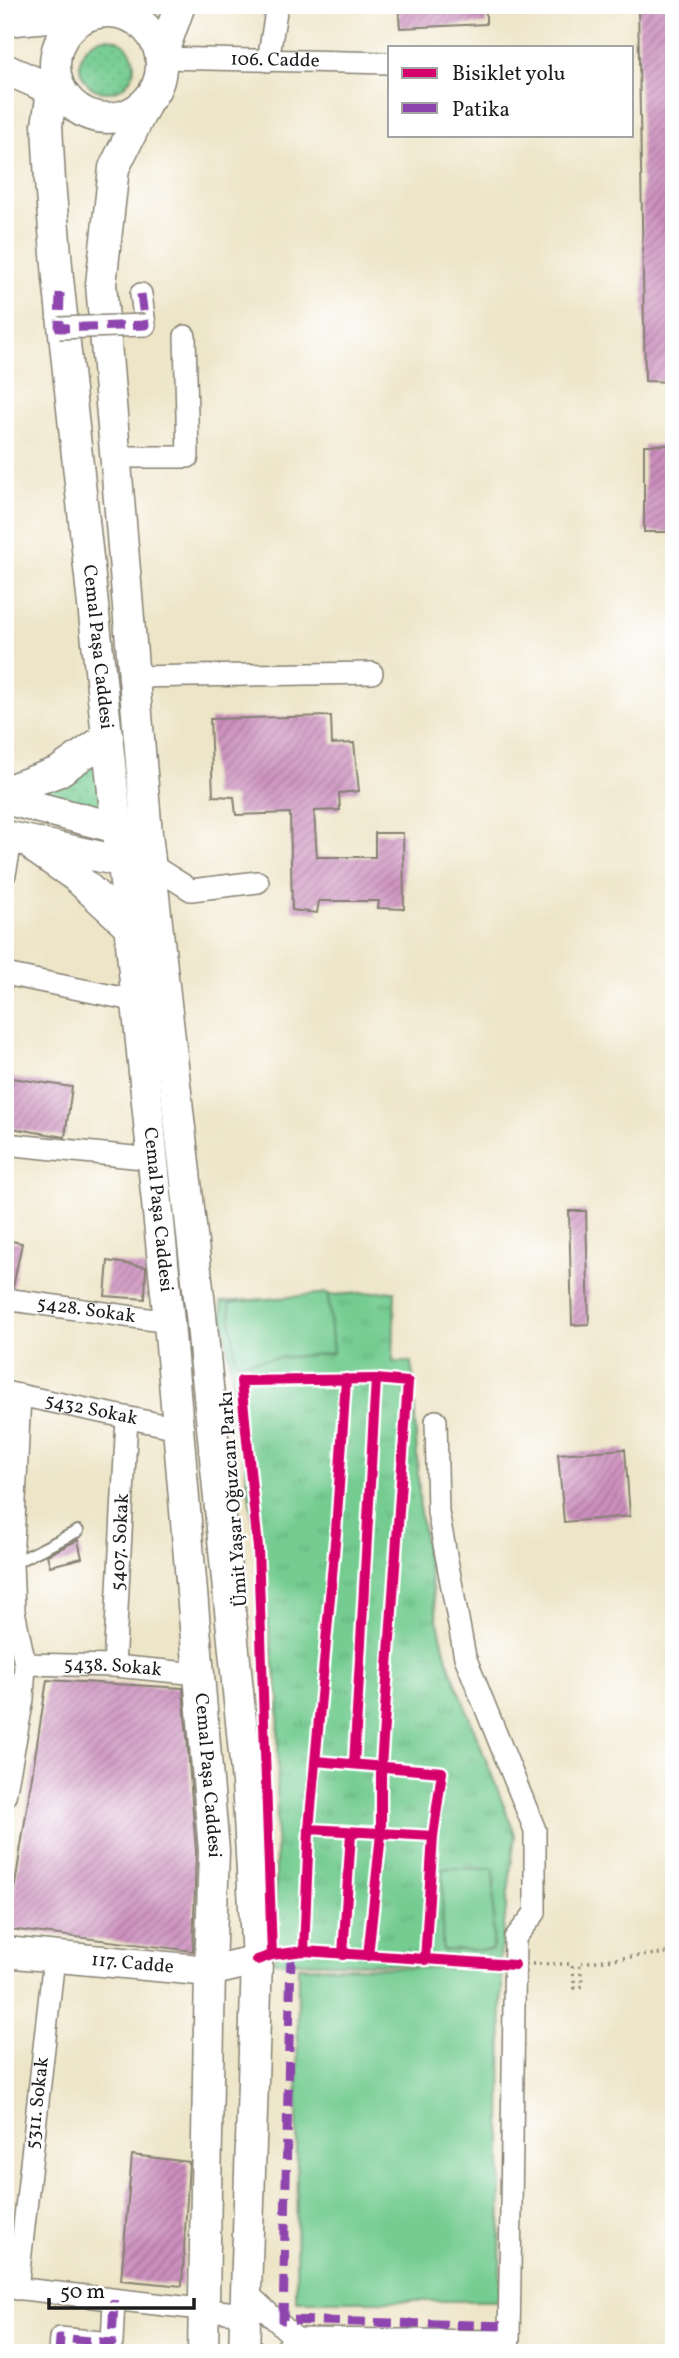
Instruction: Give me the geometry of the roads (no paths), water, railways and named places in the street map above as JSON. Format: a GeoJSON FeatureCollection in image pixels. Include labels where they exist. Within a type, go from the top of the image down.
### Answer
{"type":"FeatureCollection","features":[{"type":"Feature","properties":{"kind":"main road"},"geometry":{"type":"LineString","coordinates":[[5,69],[59,89],[82,112],[99,118],[116,118],[132,113],[146,103],[155,90],[160,75],[161,58],[180,5]]}},
{"type":"Feature","properties":{"kind":"main road"},"geometry":{"type":"LineString","coordinates":[[5,21],[78,19],[116,12],[132,18],[146,28],[156,42],[161,58]]}},
{"type":"Feature","properties":{"kind":"main road"},"geometry":{"type":"LineString","coordinates":[[59,89],[56,56],[78,19]]}},
{"type":"Feature","properties":{"kind":"main road","name":"Cemal Paşa Caddesi"},"geometry":{"type":"LineString","coordinates":[[59,89],[47,125],[60,293],[153,1159],[214,1852],[204,2353]]}},
{"type":"Feature","properties":{"kind":"main road","name":"Cemal Paşa Caddesi"},"geometry":{"type":"LineString","coordinates":[[146,103],[114,168],[101,284],[147,834],[153,866],[202,1328],[247,1783],[257,1960],[244,2353]]}},
{"type":"Feature","properties":{"kind":"main road"},"geometry":{"type":"LineString","coordinates":[[5,792],[58,772],[108,737]]}},
{"type":"Feature","properties":{"kind":"main road"},"geometry":{"type":"LineString","coordinates":[[5,799],[117,829],[147,834]]}},
{"type":"Feature","properties":{"kind":"main road"},"geometry":{"type":"LineString","coordinates":[[14,838],[122,863],[153,866]]}},
{"type":"Feature","properties":{"kind":"main road"},"geometry":{"type":"LineString","coordinates":[[14,838],[76,877],[129,926]]}},
{"type":"Feature","properties":{"kind":"main road","name":"117. Cadde"},"geometry":{"type":"LineString","coordinates":[[5,1952],[210,1971],[257,1960]]}},
{"type":"Feature","properties":{"kind":"street"},"geometry":{"type":"LineString","coordinates":[[268,61],[277,5]]}},
{"type":"Feature","properties":{"kind":"street","name":"106. Cadde"},"geometry":{"type":"LineString","coordinates":[[161,58],[388,63]]}},
{"type":"Feature","properties":{"kind":"street"},"geometry":{"type":"LineString","coordinates":[[60,293],[59,327],[145,325],[141,294]]}},
{"type":"Feature","properties":{"kind":"street"},"geometry":{"type":"LineString","coordinates":[[116,457],[188,457],[185,337]]}},
{"type":"Feature","properties":{"kind":"street"},"geometry":{"type":"LineString","coordinates":[[134,677],[372,673]]}},
{"type":"Feature","properties":{"kind":"street"},"geometry":{"type":"LineString","coordinates":[[5,874],[14,838]]}},
{"type":"Feature","properties":{"kind":"street"},"geometry":{"type":"LineString","coordinates":[[153,866],[191,890],[258,882]]}},
{"type":"Feature","properties":{"kind":"street"},"geometry":{"type":"LineString","coordinates":[[5,974],[137,1001]]}},
{"type":"Feature","properties":{"kind":"street"},"geometry":{"type":"LineString","coordinates":[[5,1143],[153,1159]]}},
{"type":"Feature","properties":{"kind":"street","name":"5428. Sokak"},"geometry":{"type":"LineString","coordinates":[[5,1299],[169,1322]]}},
{"type":"Feature","properties":{"kind":"street"},"geometry":{"type":"LineString","coordinates":[[5,1796],[23,1699],[25,1664],[14,1611],[9,1565],[12,1394]]}},
{"type":"Feature","properties":{"kind":"street","name":"5432 Sokak"},"geometry":{"type":"LineString","coordinates":[[12,1394],[178,1428]]}},
{"type":"Feature","properties":{"kind":"street","name":"5407. Sokak"},"geometry":{"type":"LineString","coordinates":[[114,1666],[127,1418]]}},
{"type":"Feature","properties":{"kind":"street"},"geometry":{"type":"LineString","coordinates":[[11,2288],[204,2309],[246,2303],[289,2346],[509,2341],[515,1938],[535,1913],[536,1830],[465,1657],[438,1512],[436,1422]]}},
{"type":"Feature","properties":{"kind":"street","name":"5438. Sokak"},"geometry":{"type":"LineString","coordinates":[[25,1664],[114,1666],[199,1674]]}},
{"type":"Feature","properties":{"kind":"street","name":"5311. Sokak"},"geometry":{"type":"LineString","coordinates":[[11,2288],[54,1958]]}},
{"type":"Feature","properties":{"kind":"street"},"geometry":{"type":"LineString","coordinates":[[59,2353],[60,2338],[112,2343],[114,2300]]}},
{"type":"Feature","properties":{"kind":"lane"},"geometry":{"type":"LineString","coordinates":[[9,1565],[78,1531]]}}]}
